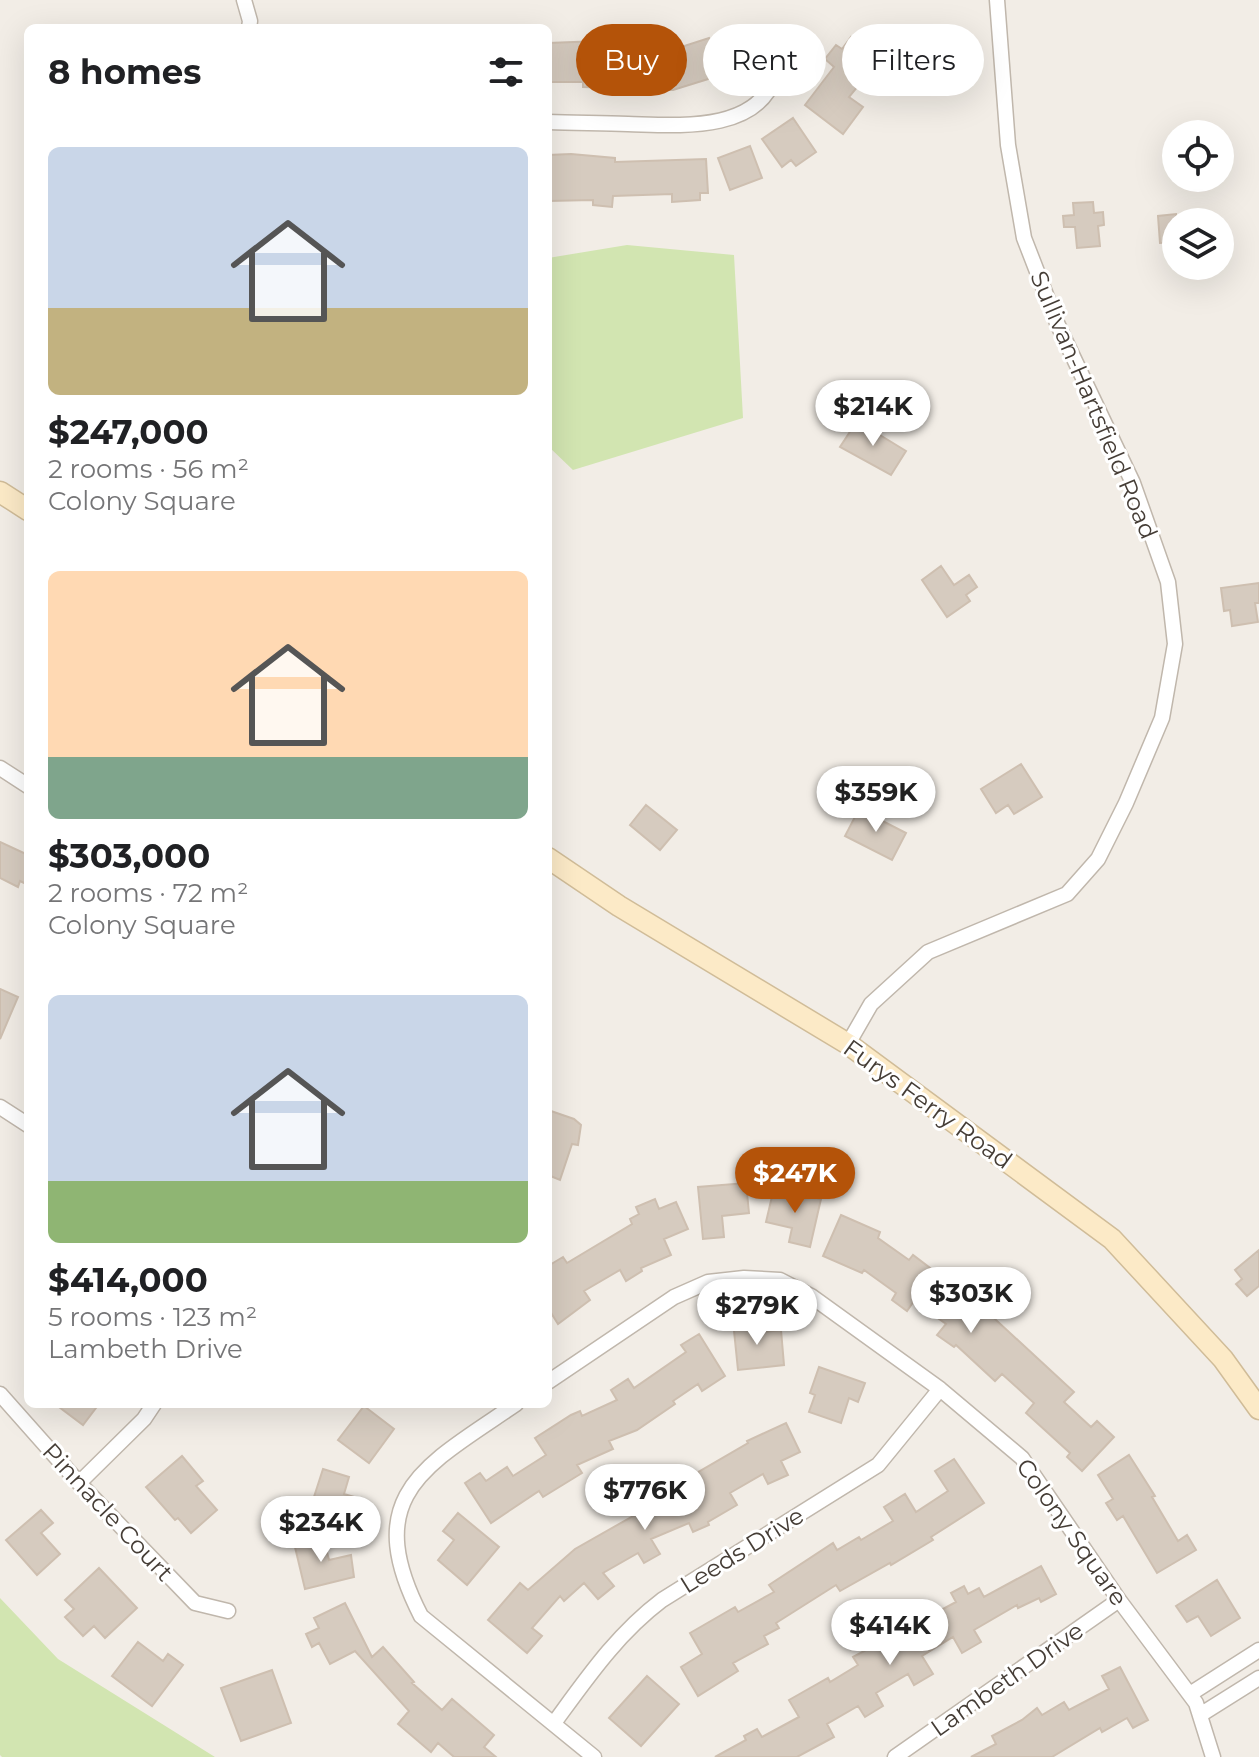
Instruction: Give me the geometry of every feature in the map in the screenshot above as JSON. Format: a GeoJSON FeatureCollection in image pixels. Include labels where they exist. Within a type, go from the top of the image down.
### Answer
{"type":"FeatureCollection","features":[{"type":"Feature","properties":{"kind":"main road"},"geometry":{"type":"LineString","coordinates":[[0,492],[24,507]]}},
{"type":"Feature","properties":{"kind":"main road","name":"Furys Ferry Road"},"geometry":{"type":"LineString","coordinates":[[552,861],[619,906],[848,1044],[1112,1239],[1223,1359],[1259,1409]]}},
{"type":"Feature","properties":{"kind":"street"},"geometry":{"type":"LineString","coordinates":[[244,0],[250,24]]}},
{"type":"Feature","properties":{"kind":"street","name":"Sullivan-Hartsfield Road"},"geometry":{"type":"LineString","coordinates":[[848,1044],[871,1004],[928,952],[1067,894],[1098,859],[1162,718],[1175,644],[1168,582],[1133,483],[1057,323],[1024,238],[1008,145],[997,0]]}},
{"type":"Feature","properties":{"kind":"street"},"geometry":{"type":"LineString","coordinates":[[552,122],[690,126],[732,117],[750,107],[760,96]]}},
{"type":"Feature","properties":{"kind":"street"},"geometry":{"type":"LineString","coordinates":[[0,768],[24,783]]}},
{"type":"Feature","properties":{"kind":"street"},"geometry":{"type":"LineString","coordinates":[[0,1107],[24,1122]]}},
{"type":"Feature","properties":{"kind":"street","name":"Colony Square"},"geometry":{"type":"LineString","coordinates":[[552,1379],[674,1297],[708,1282],[744,1278],[780,1280],[811,1296],[940,1389],[1022,1458],[1119,1600],[1190,1694],[1213,1757]]}},
{"type":"Feature","properties":{"kind":"street","name":"Leeds Drive"},"geometry":{"type":"LineString","coordinates":[[554,1723],[613,1643],[636,1619],[878,1465],[940,1389]]}},
{"type":"Feature","properties":{"kind":"street","name":"Pinnacle Court"},"geometry":{"type":"LineString","coordinates":[[0,1394],[79,1483],[195,1603],[228,1611]]}},
{"type":"Feature","properties":{"kind":"street"},"geometry":{"type":"LineString","coordinates":[[79,1483],[151,1408]]}},
{"type":"Feature","properties":{"kind":"street"},"geometry":{"type":"LineString","coordinates":[[510,1408],[441,1455],[414,1480],[398,1514],[398,1552],[405,1584],[421,1616],[594,1757]]}},
{"type":"Feature","properties":{"kind":"street","name":"Lambeth Drive"},"geometry":{"type":"LineString","coordinates":[[895,1757],[1119,1600]]}},
{"type":"Feature","properties":{"kind":"street"},"geometry":{"type":"LineString","coordinates":[[1190,1694],[1259,1650]]}},
{"type":"Feature","properties":{"kind":"street"},"geometry":{"type":"LineString","coordinates":[[1200,1715],[1259,1678]]}},
{"type":"Feature","properties":{"kind":"green space"},"geometry":{"type":"Polygon","coordinates":[[[627,245],[734,255],[743,418],[573,470],[552,450],[552,257],[627,245]]]}},
{"type":"Feature","properties":{"kind":"green space"},"geometry":{"type":"Polygon","coordinates":[[[0,1598],[58,1659],[215,1757],[2,1757],[0,1598]]]}},
{"type":"Feature","properties":{"kind":"building"},"geometry":{"type":"Polygon","coordinates":[[[703,40],[703,81],[687,86],[687,45],[703,40]]]}},
{"type":"Feature","properties":{"kind":"building"},"geometry":{"type":"Polygon","coordinates":[[[576,42],[576,82],[552,82],[552,43],[576,42]]]}},
{"type":"Feature","properties":{"kind":"building"},"geometry":{"type":"Polygon","coordinates":[[[836,45],[842,49],[842,96],[850,96],[863,107],[843,134],[805,105],[812,96],[826,96],[826,77],[834,67],[826,58],[836,45]]]}},
{"type":"Feature","properties":{"kind":"building"},"geometry":{"type":"Polygon","coordinates":[[[793,118],[816,152],[796,166],[791,160],[782,167],[762,139],[793,118]]]}},
{"type":"Feature","properties":{"kind":"building"},"geometry":{"type":"Polygon","coordinates":[[[750,146],[762,178],[730,190],[718,158],[750,146]]]}},
{"type":"Feature","properties":{"kind":"building"},"geometry":{"type":"Polygon","coordinates":[[[552,155],[615,158],[615,162],[706,159],[708,193],[700,193],[700,200],[672,202],[672,194],[613,196],[612,207],[593,205],[593,200],[552,201],[552,155]]]}},
{"type":"Feature","properties":{"kind":"building"},"geometry":{"type":"Polygon","coordinates":[[[1093,202],[1094,213],[1103,212],[1104,225],[1098,226],[1100,246],[1077,248],[1075,227],[1064,227],[1063,216],[1074,215],[1073,203],[1093,202]]]}},
{"type":"Feature","properties":{"kind":"building"},"geometry":{"type":"Polygon","coordinates":[[[1158,216],[1162,216],[1162,243],[1160,243],[1158,216]]]}},
{"type":"Feature","properties":{"kind":"building"},"geometry":{"type":"Polygon","coordinates":[[[857,421],[906,451],[891,475],[840,447],[857,421]]]}},
{"type":"Feature","properties":{"kind":"building"},"geometry":{"type":"Polygon","coordinates":[[[941,566],[954,585],[969,575],[977,587],[966,595],[970,601],[947,617],[922,580],[941,566]]]}},
{"type":"Feature","properties":{"kind":"building"},"geometry":{"type":"Polygon","coordinates":[[[1259,583],[1259,603],[1255,603],[1258,622],[1232,626],[1230,610],[1224,611],[1221,588],[1259,583]]]}},
{"type":"Feature","properties":{"kind":"building"},"geometry":{"type":"Polygon","coordinates":[[[1021,764],[1042,797],[1014,814],[1008,805],[996,813],[981,789],[1021,764]]]}},
{"type":"Feature","properties":{"kind":"building"},"geometry":{"type":"Polygon","coordinates":[[[646,805],[677,830],[660,850],[630,825],[646,805]]]}},
{"type":"Feature","properties":{"kind":"building"},"geometry":{"type":"Polygon","coordinates":[[[859,809],[906,833],[892,860],[845,836],[859,809]]]}},
{"type":"Feature","properties":{"kind":"building"},"geometry":{"type":"Polygon","coordinates":[[[0,842],[24,853],[24,883],[20,881],[18,887],[0,878],[0,842]]]}},
{"type":"Feature","properties":{"kind":"building"},"geometry":{"type":"Polygon","coordinates":[[[0,989],[18,997],[0,1039],[0,989]]]}},
{"type":"Feature","properties":{"kind":"building"},"geometry":{"type":"Polygon","coordinates":[[[552,1111],[574,1119],[581,1125],[578,1145],[572,1144],[560,1180],[552,1177],[552,1111]]]}},
{"type":"Feature","properties":{"kind":"building"},"geometry":{"type":"Polygon","coordinates":[[[746,1183],[749,1213],[722,1216],[724,1237],[703,1239],[698,1187],[746,1183]]]}},
{"type":"Feature","properties":{"kind":"building"},"geometry":{"type":"Polygon","coordinates":[[[774,1188],[821,1199],[810,1247],[789,1242],[792,1228],[766,1222],[774,1188]]]}},
{"type":"Feature","properties":{"kind":"building"},"geometry":{"type":"Polygon","coordinates":[[[655,1199],[659,1209],[676,1202],[688,1229],[664,1239],[671,1255],[641,1268],[642,1271],[626,1281],[620,1270],[584,1291],[590,1300],[558,1324],[552,1314],[552,1264],[563,1257],[567,1263],[632,1224],[630,1219],[639,1214],[636,1207],[655,1199]]]}},
{"type":"Feature","properties":{"kind":"building"},"geometry":{"type":"Polygon","coordinates":[[[841,1215],[880,1232],[878,1238],[909,1260],[913,1255],[983,1308],[1074,1392],[1064,1402],[1091,1427],[1097,1421],[1114,1437],[1082,1471],[1067,1457],[1070,1453],[1026,1413],[1034,1403],[1002,1374],[995,1381],[956,1345],[954,1347],[937,1335],[946,1324],[914,1301],[907,1311],[892,1300],[896,1293],[864,1270],[862,1273],[823,1256],[841,1215]]]}},
{"type":"Feature","properties":{"kind":"building"},"geometry":{"type":"Polygon","coordinates":[[[1259,1250],[1259,1286],[1247,1296],[1236,1284],[1242,1279],[1235,1270],[1259,1250]]]}},
{"type":"Feature","properties":{"kind":"building"},"geometry":{"type":"Polygon","coordinates":[[[754,1320],[755,1333],[781,1330],[784,1365],[738,1370],[733,1321],[754,1320]]]}},
{"type":"Feature","properties":{"kind":"building"},"geometry":{"type":"Polygon","coordinates":[[[699,1334],[725,1376],[702,1391],[698,1384],[637,1430],[609,1441],[613,1449],[577,1465],[582,1473],[543,1497],[539,1491],[491,1523],[465,1483],[480,1473],[486,1481],[507,1467],[513,1476],[546,1455],[535,1438],[571,1415],[580,1411],[582,1416],[617,1400],[611,1390],[628,1379],[634,1388],[686,1352],[681,1345],[699,1334]]]}},
{"type":"Feature","properties":{"kind":"building"},"geometry":{"type":"Polygon","coordinates":[[[819,1367],[865,1383],[858,1402],[849,1398],[841,1423],[809,1412],[815,1395],[810,1393],[819,1367]]]}},
{"type":"Feature","properties":{"kind":"building"},"geometry":{"type":"Polygon","coordinates":[[[60,1408],[96,1408],[83,1425],[60,1408]]]}},
{"type":"Feature","properties":{"kind":"building"},"geometry":{"type":"Polygon","coordinates":[[[362,1408],[394,1429],[369,1463],[338,1440],[362,1408]]]}},
{"type":"Feature","properties":{"kind":"building"},"geometry":{"type":"Polygon","coordinates":[[[786,1423],[800,1452],[781,1461],[788,1475],[768,1484],[763,1474],[730,1493],[737,1505],[708,1522],[709,1525],[693,1532],[689,1523],[651,1539],[660,1554],[644,1563],[638,1553],[603,1573],[614,1586],[598,1599],[584,1583],[564,1601],[560,1596],[532,1628],[542,1636],[527,1653],[488,1620],[520,1583],[528,1590],[575,1549],[649,1507],[647,1502],[698,1480],[695,1474],[747,1441],[786,1423]]]}},
{"type":"Feature","properties":{"kind":"building"},"geometry":{"type":"Polygon","coordinates":[[[1129,1455],[1178,1541],[1187,1535],[1196,1550],[1157,1573],[1123,1516],[1117,1520],[1106,1503],[1113,1499],[1098,1475],[1129,1455]]]}},
{"type":"Feature","properties":{"kind":"building"},"geometry":{"type":"Polygon","coordinates":[[[182,1456],[203,1481],[196,1486],[217,1510],[191,1533],[146,1487],[182,1456]]]}},
{"type":"Feature","properties":{"kind":"building"},"geometry":{"type":"Polygon","coordinates":[[[954,1459],[984,1503],[931,1537],[933,1540],[891,1565],[840,1591],[836,1585],[776,1623],[779,1628],[764,1636],[768,1644],[733,1663],[738,1671],[698,1696],[681,1667],[702,1654],[690,1633],[735,1607],[738,1612],[774,1592],[769,1585],[833,1543],[837,1550],[893,1521],[884,1507],[905,1494],[916,1512],[948,1491],[935,1471],[954,1459]]]}},
{"type":"Feature","properties":{"kind":"building"},"geometry":{"type":"Polygon","coordinates":[[[323,1469],[349,1477],[344,1494],[361,1499],[355,1516],[312,1503],[323,1469]]]}},
{"type":"Feature","properties":{"kind":"building"},"geometry":{"type":"Polygon","coordinates":[[[41,1510],[53,1523],[41,1533],[60,1554],[37,1575],[6,1540],[41,1510]]]}},
{"type":"Feature","properties":{"kind":"building"},"geometry":{"type":"Polygon","coordinates":[[[458,1513],[499,1547],[467,1585],[438,1560],[454,1540],[443,1531],[458,1513]]]}},
{"type":"Feature","properties":{"kind":"building"},"geometry":{"type":"Polygon","coordinates":[[[323,1536],[329,1560],[351,1555],[354,1577],[305,1589],[294,1543],[323,1536]]]}},
{"type":"Feature","properties":{"kind":"building"},"geometry":{"type":"Polygon","coordinates":[[[1041,1566],[1056,1594],[1041,1602],[1039,1598],[1018,1608],[1017,1605],[974,1630],[981,1642],[962,1653],[953,1637],[922,1656],[933,1674],[914,1685],[908,1674],[876,1693],[883,1706],[865,1717],[858,1706],[827,1724],[834,1737],[797,1757],[715,1757],[746,1740],[744,1736],[757,1729],[762,1737],[799,1717],[789,1700],[828,1678],[830,1682],[858,1665],[853,1657],[904,1630],[900,1624],[913,1616],[917,1623],[956,1602],[951,1593],[964,1586],[968,1594],[979,1588],[984,1597],[1041,1566]]]}},
{"type":"Feature","properties":{"kind":"building"},"geometry":{"type":"Polygon","coordinates":[[[99,1568],[137,1608],[105,1638],[94,1626],[83,1636],[65,1617],[74,1609],[65,1600],[99,1568]]]}},
{"type":"Feature","properties":{"kind":"building"},"geometry":{"type":"Polygon","coordinates":[[[1217,1580],[1240,1618],[1211,1636],[1198,1616],[1187,1622],[1176,1606],[1217,1580]]]}},
{"type":"Feature","properties":{"kind":"building"},"geometry":{"type":"Polygon","coordinates":[[[345,1603],[372,1657],[383,1647],[412,1683],[442,1710],[452,1699],[494,1735],[484,1747],[496,1757],[454,1757],[438,1743],[431,1752],[398,1724],[409,1711],[355,1651],[330,1664],[319,1643],[312,1647],[306,1634],[319,1628],[314,1618],[345,1603]]]}},
{"type":"Feature","properties":{"kind":"building"},"geometry":{"type":"Polygon","coordinates":[[[138,1642],[163,1661],[168,1654],[183,1665],[152,1706],[112,1676],[138,1642]]]}},
{"type":"Feature","properties":{"kind":"building"},"geometry":{"type":"Polygon","coordinates":[[[1120,1667],[1148,1720],[1133,1728],[1127,1718],[1102,1732],[1100,1728],[1052,1757],[971,1757],[996,1744],[992,1736],[1037,1708],[1042,1715],[1064,1702],[1069,1710],[1109,1689],[1102,1676],[1120,1667]]]}},
{"type":"Feature","properties":{"kind":"building"},"geometry":{"type":"Polygon","coordinates":[[[272,1670],[291,1723],[241,1741],[221,1688],[272,1670]]]}},
{"type":"Feature","properties":{"kind":"building"},"geometry":{"type":"Polygon","coordinates":[[[647,1676],[679,1704],[641,1746],[609,1718],[647,1676]]]}}]}
